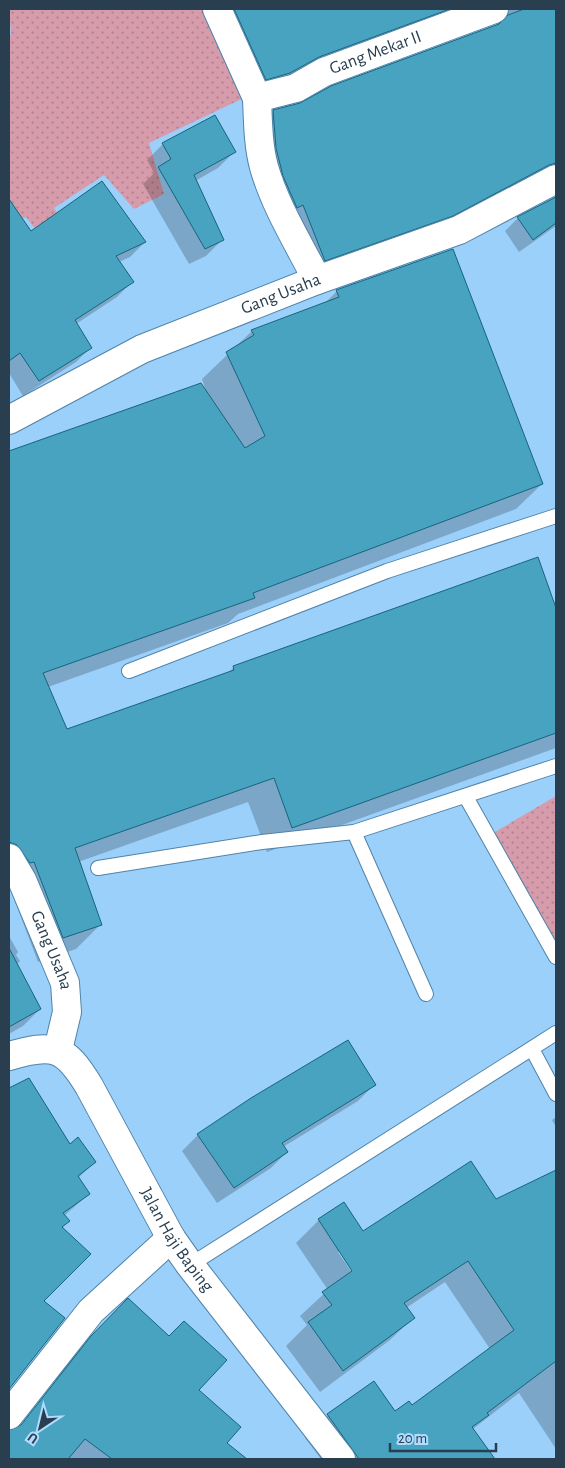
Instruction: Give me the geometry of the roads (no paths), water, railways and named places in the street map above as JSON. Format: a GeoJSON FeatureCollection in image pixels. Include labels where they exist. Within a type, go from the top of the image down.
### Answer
{"type":"FeatureCollection","features":[{"type":"Feature","properties":{"kind":"street"},"geometry":{"type":"LineString","coordinates":[[217,9],[257,98],[258,137],[264,168],[277,199],[318,280]]}},
{"type":"Feature","properties":{"kind":"street","name":"Gang Mekar II"},"geometry":{"type":"LineString","coordinates":[[257,98],[296,88],[324,72],[494,9]]}},
{"type":"Feature","properties":{"kind":"street","name":"Gang Usaha"},"geometry":{"type":"LineString","coordinates":[[9,420],[142,349],[318,280],[459,230],[556,179]]}},
{"type":"Feature","properties":{"kind":"street","name":"Gang Usaha"},"geometry":{"type":"LineString","coordinates":[[9,858],[22,880],[65,983],[67,1012],[58,1050]]}},
{"type":"Feature","properties":{"kind":"street"},"geometry":{"type":"LineString","coordinates":[[9,1056],[35,1050],[58,1050]]}},
{"type":"Feature","properties":{"kind":"street","name":"Jalan Haji Baping"},"geometry":{"type":"LineString","coordinates":[[58,1050],[76,1066],[90,1086],[171,1238],[342,1459]]}},
{"type":"Feature","properties":{"kind":"street"},"geometry":{"type":"LineString","coordinates":[[9,1415],[90,1311],[171,1238]]}},
{"type":"Feature","properties":{"kind":"lane"},"geometry":{"type":"LineString","coordinates":[[129,671],[388,571],[556,516]]}},
{"type":"Feature","properties":{"kind":"lane"},"geometry":{"type":"LineString","coordinates":[[98,868],[262,842],[354,832],[466,797],[556,766]]}},
{"type":"Feature","properties":{"kind":"lane"},"geometry":{"type":"LineString","coordinates":[[466,797],[556,957]]}},
{"type":"Feature","properties":{"kind":"lane"},"geometry":{"type":"LineString","coordinates":[[354,832],[426,994]]}},
{"type":"Feature","properties":{"kind":"lane"},"geometry":{"type":"LineString","coordinates":[[190,1265],[556,1033]]}},
{"type":"Feature","properties":{"kind":"lane"},"geometry":{"type":"LineString","coordinates":[[532,1049],[556,1094]]}}]}
